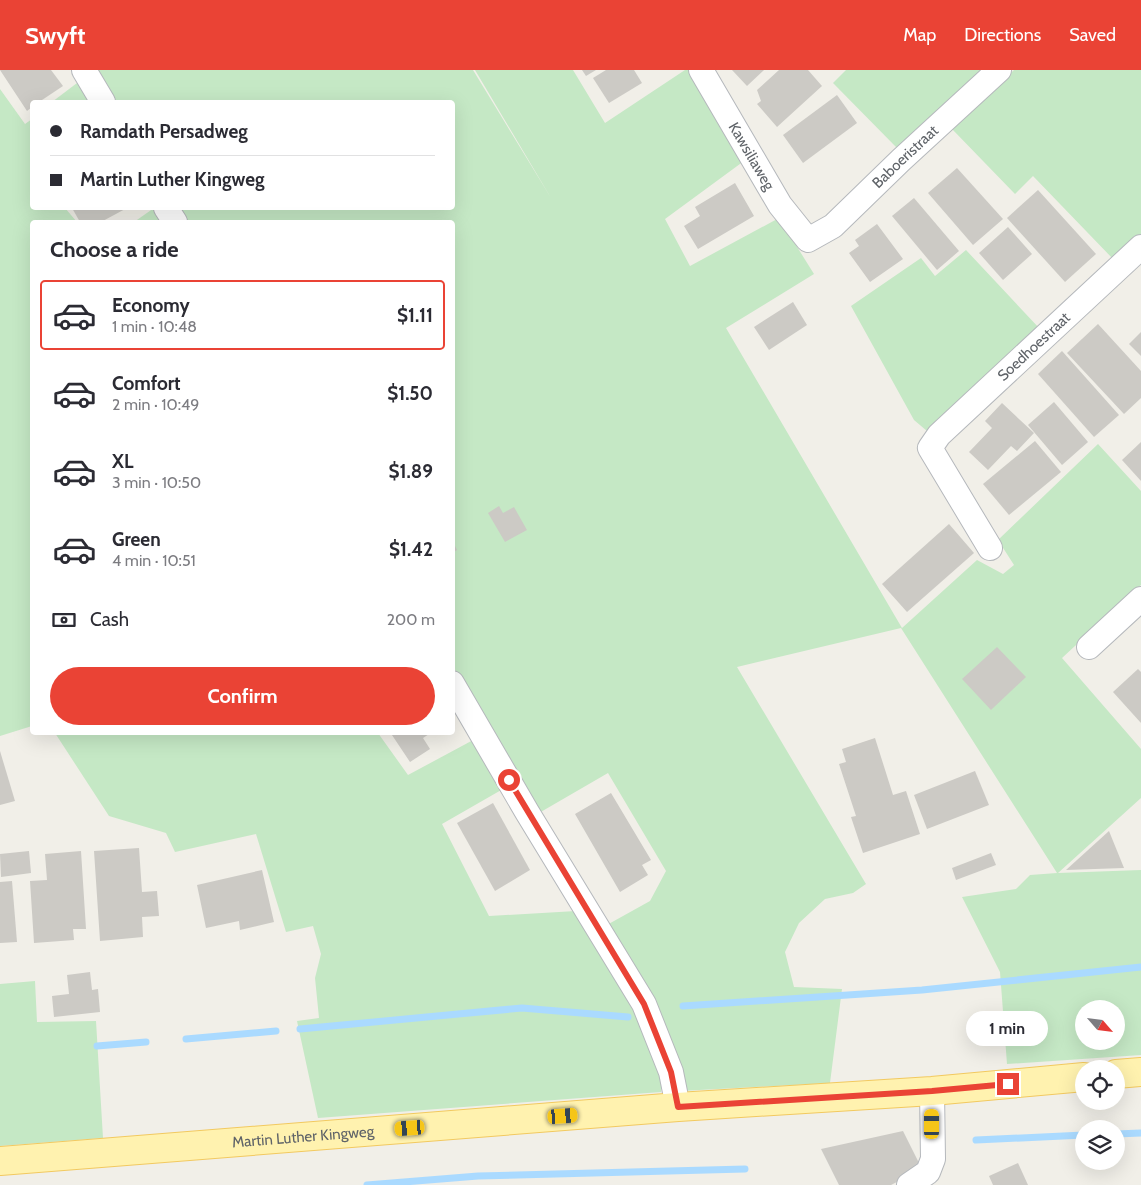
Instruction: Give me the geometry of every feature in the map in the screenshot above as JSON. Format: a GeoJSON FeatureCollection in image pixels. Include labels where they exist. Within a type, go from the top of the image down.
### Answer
{"type":"FeatureCollection","features":[{"type":"Feature","properties":{"kind":"main road"},"geometry":{"type":"LineString","coordinates":[[1125,1073],[1141,1072]]}},
{"type":"Feature","properties":{"kind":"main road","name":"Martin Luther Kingweg"},"geometry":{"type":"LineString","coordinates":[[0,1161],[678,1107],[932,1091],[1075,1078]]}},
{"type":"Feature","properties":{"kind":"street"},"geometry":{"type":"LineString","coordinates":[[84,70],[102,100]]}},
{"type":"Feature","properties":{"kind":"street","name":"Kawsiliaweg"},"geometry":{"type":"LineString","coordinates":[[701,70],[780,205],[808,240]]}},
{"type":"Feature","properties":{"kind":"street","name":"Baboeristraat"},"geometry":{"type":"LineString","coordinates":[[808,240],[833,226],[901,160],[999,70]]}},
{"type":"Feature","properties":{"kind":"street","name":"Soedhoestraat"},"geometry":{"type":"LineString","coordinates":[[990,548],[930,448],[939,436],[1141,247]]}},
{"type":"Feature","properties":{"kind":"street"},"geometry":{"type":"LineString","coordinates":[[1089,647],[1141,599]]}},
{"type":"Feature","properties":{"kind":"street"},"geometry":{"type":"LineString","coordinates":[[455,688],[527,812],[644,1004],[671,1072],[678,1107]]}},
{"type":"Feature","properties":{"kind":"street"},"geometry":{"type":"LineString","coordinates":[[909,1185],[928,1172],[933,1158],[932,1091]]}},
{"type":"Feature","properties":{"kind":"green space"},"geometry":{"type":"Polygon","coordinates":[[[93,70],[473,70],[551,198],[475,70],[573,70],[605,123],[685,70],[689,70],[744,161],[665,219],[690,266],[779,218],[814,274],[726,328],[902,628],[977,560],[1003,574],[1014,565],[998,540],[1098,444],[1141,491],[1141,585],[1062,658],[1141,749],[1141,798],[1058,873],[1141,870],[1141,1055],[1007,1064],[1000,972],[962,897],[1016,889],[1030,875],[1057,873],[901,628],[737,667],[866,884],[853,893],[825,899],[799,923],[785,952],[794,987],[842,989],[830,1083],[681,1091],[605,926],[650,901],[666,871],[608,773],[539,813],[455,669],[455,220],[183,220],[176,210],[455,210],[455,100],[111,100],[93,70]]]}},
{"type":"Feature","properties":{"kind":"green space"},"geometry":{"type":"Polygon","coordinates":[[[846,70],[982,70],[898,149],[833,83],[846,70]]]}},
{"type":"Feature","properties":{"kind":"green space"},"geometry":{"type":"Polygon","coordinates":[[[1014,70],[1141,70],[1141,234],[1114,260],[1033,176],[1015,194],[952,129],[1014,70]]]}},
{"type":"Feature","properties":{"kind":"green space"},"geometry":{"type":"Polygon","coordinates":[[[81,80],[93,100],[55,100],[81,80]]]}},
{"type":"Feature","properties":{"kind":"green space"},"geometry":{"type":"Polygon","coordinates":[[[0,89],[25,124],[30,120],[30,210],[67,210],[75,220],[30,220],[30,727],[0,736],[0,89]]]}},
{"type":"Feature","properties":{"kind":"green space"},"geometry":{"type":"Polygon","coordinates":[[[151,210],[158,210],[165,220],[137,220],[151,210]]]}},
{"type":"Feature","properties":{"kind":"green space"},"geometry":{"type":"Polygon","coordinates":[[[966,250],[1040,329],[927,431],[914,420],[851,306],[921,258],[935,276],[966,250]]]}},
{"type":"Feature","properties":{"kind":"green space"},"geometry":{"type":"Polygon","coordinates":[[[56,735],[379,735],[408,775],[475,739],[503,789],[442,824],[489,916],[576,911],[626,990],[661,1067],[661,1092],[318,1118],[297,1021],[319,1018],[315,978],[321,954],[313,926],[286,932],[256,834],[175,852],[166,833],[109,816],[56,735]]]}},
{"type":"Feature","properties":{"kind":"green space"},"geometry":{"type":"Polygon","coordinates":[[[35,981],[37,1022],[96,1021],[103,1138],[0,1146],[0,984],[35,981]]]}},
{"type":"Feature","properties":{"kind":"building"},"geometry":{"type":"Polygon","coordinates":[[[0,70],[51,70],[63,86],[42,100],[30,100],[30,109],[27,111],[0,70]]]}},
{"type":"Feature","properties":{"kind":"building"},"geometry":{"type":"Polygon","coordinates":[[[582,70],[596,70],[586,76],[582,70]]]}},
{"type":"Feature","properties":{"kind":"building"},"geometry":{"type":"Polygon","coordinates":[[[606,70],[634,70],[642,83],[609,103],[593,78],[606,70]]]}},
{"type":"Feature","properties":{"kind":"building"},"geometry":{"type":"Polygon","coordinates":[[[732,70],[764,70],[747,86],[732,70]]]}},
{"type":"Feature","properties":{"kind":"building"},"geometry":{"type":"Polygon","coordinates":[[[779,70],[808,70],[822,86],[777,127],[757,104],[761,101],[757,90],[779,70]]]}},
{"type":"Feature","properties":{"kind":"building"},"geometry":{"type":"Polygon","coordinates":[[[837,95],[857,123],[803,163],[783,135],[837,95]]]}},
{"type":"Feature","properties":{"kind":"building"},"geometry":{"type":"Polygon","coordinates":[[[957,168],[1003,219],[973,245],[928,193],[957,168]]]}},
{"type":"Feature","properties":{"kind":"building"},"geometry":{"type":"Polygon","coordinates":[[[735,183],[754,216],[698,249],[684,226],[700,216],[695,207],[735,183]]]}},
{"type":"Feature","properties":{"kind":"building"},"geometry":{"type":"Polygon","coordinates":[[[1038,190],[1096,254],[1065,282],[1007,218],[1038,190]]]}},
{"type":"Feature","properties":{"kind":"building"},"geometry":{"type":"Polygon","coordinates":[[[914,198],[959,251],[937,270],[892,216],[914,198]]]}},
{"type":"Feature","properties":{"kind":"building"},"geometry":{"type":"Polygon","coordinates":[[[73,210],[123,210],[105,220],[79,220],[73,210]]]}},
{"type":"Feature","properties":{"kind":"building"},"geometry":{"type":"Polygon","coordinates":[[[877,224],[903,259],[870,282],[849,253],[859,246],[855,240],[877,224]]]}},
{"type":"Feature","properties":{"kind":"building"},"geometry":{"type":"Polygon","coordinates":[[[1008,227],[1032,254],[1003,280],[979,253],[1008,227]]]}},
{"type":"Feature","properties":{"kind":"building"},"geometry":{"type":"Polygon","coordinates":[[[793,302],[807,325],[769,350],[754,327],[793,302]]]}},
{"type":"Feature","properties":{"kind":"building"},"geometry":{"type":"Polygon","coordinates":[[[1098,324],[1141,371],[1141,398],[1124,414],[1067,353],[1098,324]]]}},
{"type":"Feature","properties":{"kind":"building"},"geometry":{"type":"Polygon","coordinates":[[[1141,332],[1141,356],[1129,344],[1141,332]]]}},
{"type":"Feature","properties":{"kind":"building"},"geometry":{"type":"Polygon","coordinates":[[[1062,351],[1119,415],[1094,437],[1038,374],[1062,351]]]}},
{"type":"Feature","properties":{"kind":"building"},"geometry":{"type":"Polygon","coordinates":[[[1054,402],[1088,442],[1062,465],[1028,425],[1054,402]]]}},
{"type":"Feature","properties":{"kind":"building"},"geometry":{"type":"Polygon","coordinates":[[[1002,403],[1034,433],[1017,451],[1011,446],[988,470],[969,452],[992,428],[985,421],[1002,403]]]}},
{"type":"Feature","properties":{"kind":"building"},"geometry":{"type":"Polygon","coordinates":[[[1035,441],[1061,472],[1009,515],[983,484],[1035,441]]]}},
{"type":"Feature","properties":{"kind":"building"},"geometry":{"type":"Polygon","coordinates":[[[1141,442],[1141,481],[1122,460],[1141,442]]]}},
{"type":"Feature","properties":{"kind":"building"},"geometry":{"type":"Polygon","coordinates":[[[499,506],[503,513],[514,507],[527,530],[505,542],[488,513],[499,506]]]}},
{"type":"Feature","properties":{"kind":"building"},"geometry":{"type":"Polygon","coordinates":[[[949,524],[974,553],[907,612],[882,584],[949,524]]]}},
{"type":"Feature","properties":{"kind":"building"},"geometry":{"type":"Polygon","coordinates":[[[997,647],[1026,677],[991,710],[962,679],[997,647]]]}},
{"type":"Feature","properties":{"kind":"building"},"geometry":{"type":"Polygon","coordinates":[[[1138,669],[1141,672],[1141,723],[1113,692],[1138,669]]]}},
{"type":"Feature","properties":{"kind":"building"},"geometry":{"type":"Polygon","coordinates":[[[392,735],[428,735],[423,738],[430,749],[410,762],[392,735]]]}},
{"type":"Feature","properties":{"kind":"building"},"geometry":{"type":"Polygon","coordinates":[[[875,738],[893,795],[906,791],[920,834],[863,853],[851,817],[856,816],[839,764],[846,762],[842,749],[875,738]]]}},
{"type":"Feature","properties":{"kind":"building"},"geometry":{"type":"Polygon","coordinates":[[[0,751],[15,801],[0,805],[0,751]]]}},
{"type":"Feature","properties":{"kind":"building"},"geometry":{"type":"Polygon","coordinates":[[[975,771],[989,805],[927,829],[914,795],[975,771]]]}},
{"type":"Feature","properties":{"kind":"building"},"geometry":{"type":"Polygon","coordinates":[[[611,793],[651,860],[642,865],[648,875],[620,892],[575,814],[611,793]]]}},
{"type":"Feature","properties":{"kind":"building"},"geometry":{"type":"Polygon","coordinates":[[[493,803],[530,870],[495,891],[457,823],[493,803]]]}},
{"type":"Feature","properties":{"kind":"building"},"geometry":{"type":"Polygon","coordinates":[[[1109,831],[1124,868],[1066,870],[1109,831]]]}},
{"type":"Feature","properties":{"kind":"building"},"geometry":{"type":"Polygon","coordinates":[[[139,848],[142,892],[157,891],[159,916],[142,917],[143,937],[100,941],[94,851],[139,848]]]}},
{"type":"Feature","properties":{"kind":"building"},"geometry":{"type":"Polygon","coordinates":[[[29,851],[31,873],[1,877],[0,854],[29,851]]]}},
{"type":"Feature","properties":{"kind":"building"},"geometry":{"type":"Polygon","coordinates":[[[81,851],[86,929],[73,929],[74,940],[34,943],[30,881],[47,880],[45,854],[81,851]]]}},
{"type":"Feature","properties":{"kind":"building"},"geometry":{"type":"Polygon","coordinates":[[[991,853],[996,865],[956,880],[952,868],[991,853]]]}},
{"type":"Feature","properties":{"kind":"building"},"geometry":{"type":"Polygon","coordinates":[[[262,870],[274,922],[240,930],[239,921],[206,928],[197,885],[262,870]]]}},
{"type":"Feature","properties":{"kind":"building"},"geometry":{"type":"Polygon","coordinates":[[[12,881],[17,942],[0,943],[0,882],[12,881]]]}},
{"type":"Feature","properties":{"kind":"building"},"geometry":{"type":"Polygon","coordinates":[[[90,972],[92,990],[98,989],[100,1012],[54,1017],[52,996],[69,994],[67,975],[90,972]]]}},
{"type":"Feature","properties":{"kind":"building"},"geometry":{"type":"Polygon","coordinates":[[[903,1131],[922,1169],[891,1185],[839,1185],[821,1149],[903,1131]]]}},
{"type":"Feature","properties":{"kind":"building"},"geometry":{"type":"Polygon","coordinates":[[[1018,1163],[1028,1185],[993,1185],[989,1176],[1018,1163]]]}},
{"type":"Feature","properties":{"kind":"waterway"},"geometry":{"type":"LineString","coordinates":[[683,1006],[922,990],[1141,967]]}},
{"type":"Feature","properties":{"kind":"waterway"},"geometry":{"type":"LineString","coordinates":[[300,1029],[522,1008],[628,1017]]}},
{"type":"Feature","properties":{"kind":"waterway"},"geometry":{"type":"LineString","coordinates":[[186,1039],[276,1031]]}},
{"type":"Feature","properties":{"kind":"waterway"},"geometry":{"type":"LineString","coordinates":[[97,1046],[146,1042]]}},
{"type":"Feature","properties":{"kind":"waterway"},"geometry":{"type":"LineString","coordinates":[[1125,1134],[1141,1133]]}},
{"type":"Feature","properties":{"kind":"waterway"},"geometry":{"type":"LineString","coordinates":[[976,1140],[1075,1135]]}},
{"type":"Feature","properties":{"kind":"waterway"},"geometry":{"type":"LineString","coordinates":[[367,1185],[478,1176],[745,1169]]}},
{"type":"Feature","properties":{"kind":"route"},"geometry":{"type":"LineString","coordinates":[[509,780],[644,1004],[671,1072],[678,1107],[932,1091],[1008,1084]]}}]}
